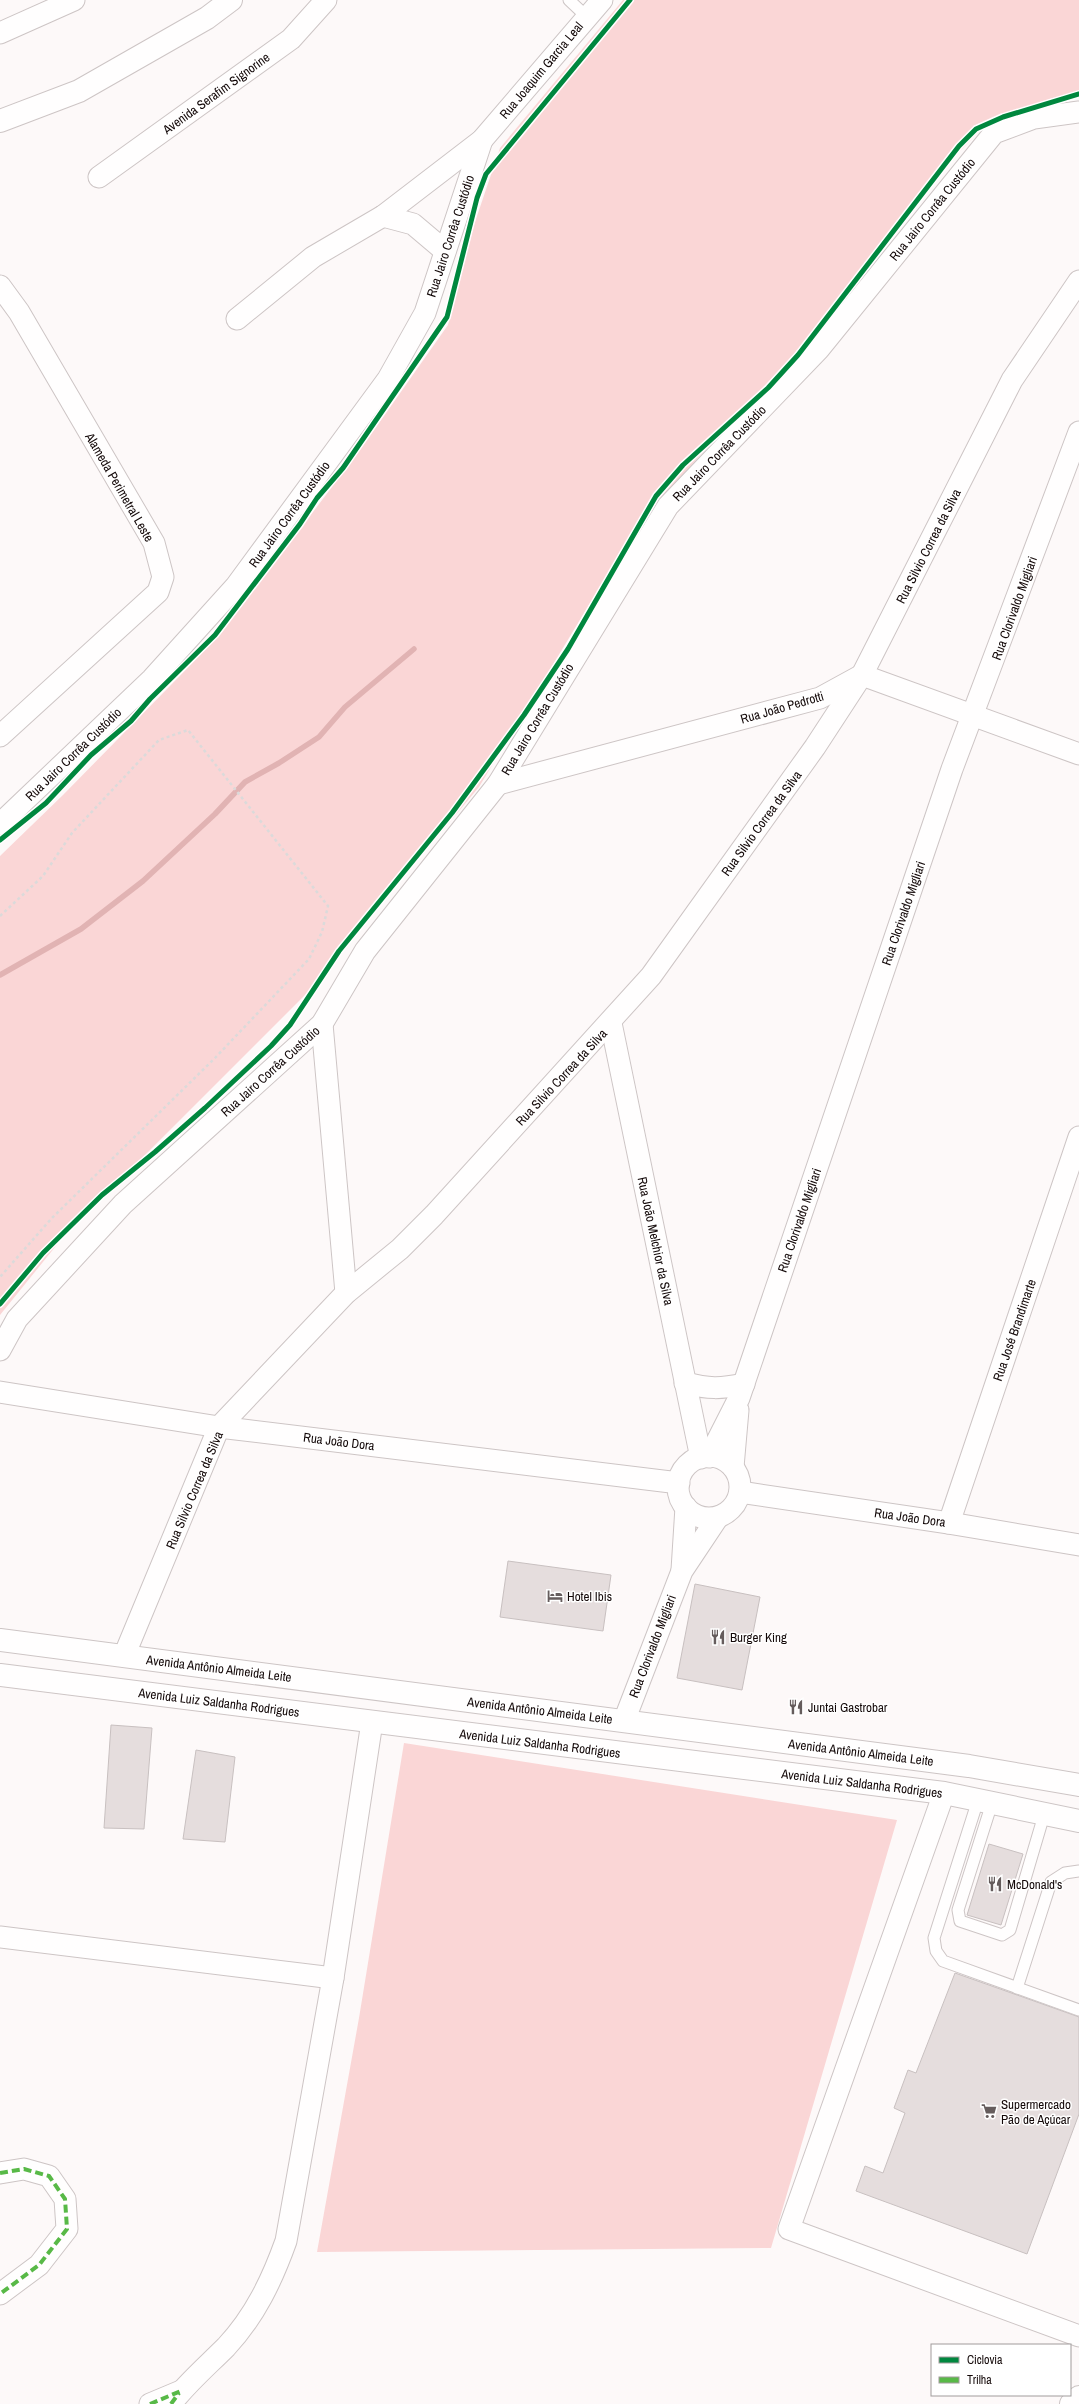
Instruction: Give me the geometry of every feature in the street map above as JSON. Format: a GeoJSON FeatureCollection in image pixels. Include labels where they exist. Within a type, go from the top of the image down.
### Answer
{"type":"FeatureCollection","features":[{"type":"Feature","properties":{"kind":"main road"},"geometry":{"type":"LineString","coordinates":[[0,120],[80,91],[207,18],[231,0]]}},
{"type":"Feature","properties":{"kind":"main road","name":"Avenida Antônio Almeida Leite"},"geometry":{"type":"LineString","coordinates":[[0,1640],[969,1766],[1079,1785]]}},
{"type":"Feature","properties":{"kind":"main road","name":"Avenida Luiz Saldanha Rodrigues"},"geometry":{"type":"LineString","coordinates":[[0,1675],[944,1793],[1044,1815],[1079,1821]]}},
{"type":"Feature","properties":{"kind":"main road"},"geometry":{"type":"LineString","coordinates":[[1071,2404],[1079,2397]]}},
{"type":"Feature","properties":{"kind":"street"},"geometry":{"type":"LineString","coordinates":[[0,33],[74,0]]}},
{"type":"Feature","properties":{"kind":"street","name":"Avenida Serafim Signorine"},"geometry":{"type":"LineString","coordinates":[[98,177],[291,39],[326,0]]}},
{"type":"Feature","properties":{"kind":"street","name":"Rua Joaquim Garcia Leal"},"geometry":{"type":"LineString","coordinates":[[482,140],[602,0]]}},
{"type":"Feature","properties":{"kind":"street","name":"Rua Jairo Corrêa Custódio"},"geometry":{"type":"LineString","coordinates":[[0,1350],[17,1319],[123,1204],[322,1024],[365,951],[498,784],[668,506],[819,349],[994,133],[1034,118],[1079,112]]}},
{"type":"Feature","properties":{"kind":"street"},"geometry":{"type":"LineString","coordinates":[[237,319],[313,257],[383,216],[482,140]]}},
{"type":"Feature","properties":{"kind":"street","name":"Rua Jairo Corrêa Custódio"},"geometry":{"type":"LineString","coordinates":[[0,824],[152,679],[236,586],[388,379],[425,313],[482,140]]}},
{"type":"Feature","properties":{"kind":"street"},"geometry":{"type":"LineString","coordinates":[[383,216],[413,224],[445,251]]}},
{"type":"Feature","properties":{"kind":"street","name":"Rua Silvio Correa da Silva"},"geometry":{"type":"LineString","coordinates":[[124,1656],[220,1427],[346,1293],[400,1249],[434,1215],[611,1023],[652,976],[815,747],[862,675],[1012,380],[1079,281]]}},
{"type":"Feature","properties":{"kind":"street","name":"Alameda Perimetral Leste"},"geometry":{"type":"LineString","coordinates":[[0,286],[19,312],[154,544],[163,578],[158,592],[0,736]]}},
{"type":"Feature","properties":{"kind":"street","name":"Rua Clorivaldo Migliari"},"geometry":{"type":"LineString","coordinates":[[705,1457],[742,1391],[952,769],[974,716],[1079,432]]}},
{"type":"Feature","properties":{"kind":"street"},"geometry":{"type":"LineString","coordinates":[[862,675],[1079,754]]}},
{"type":"Feature","properties":{"kind":"street","name":"Rua João Pedrotti"},"geometry":{"type":"LineString","coordinates":[[498,784],[820,698],[862,675]]}},
{"type":"Feature","properties":{"kind":"street","name":"Rua João Melchior da Silva"},"geometry":{"type":"LineString","coordinates":[[611,1023],[685,1383],[705,1457]]}},
{"type":"Feature","properties":{"kind":"street"},"geometry":{"type":"LineString","coordinates":[[322,1024],[346,1293]]}},
{"type":"Feature","properties":{"kind":"street","name":"Rua José Brandimarte"},"geometry":{"type":"LineString","coordinates":[[948,1523],[1079,1137]]}},
{"type":"Feature","properties":{"kind":"street"},"geometry":{"type":"LineString","coordinates":[[685,1383],[708,1389],[742,1391]]}},
{"type":"Feature","properties":{"kind":"street","name":"Rua Clorivaldo Migliari"},"geometry":{"type":"LineString","coordinates":[[733,1467],[742,1391]]}},
{"type":"Feature","properties":{"kind":"street","name":"Rua João Dora"},"geometry":{"type":"LineString","coordinates":[[0,1392],[220,1427],[679,1483]]}},
{"type":"Feature","properties":{"kind":"street"},"geometry":{"type":"LineString","coordinates":[[705,1457],[726,1462],[733,1467],[739,1479],[740,1492],[733,1508],[718,1517],[700,1517],[686,1507],[680,1496],[679,1483],[686,1467],[705,1457]]}},
{"type":"Feature","properties":{"kind":"street","name":"Rua João Dora"},"geometry":{"type":"LineString","coordinates":[[740,1492],[948,1523],[1079,1545]]}},
{"type":"Feature","properties":{"kind":"street","name":"Rua Clorivaldo Migliari"},"geometry":{"type":"LineString","coordinates":[[682,1571],[686,1507]]}},
{"type":"Feature","properties":{"kind":"street","name":"Rua Clorivaldo Migliari"},"geometry":{"type":"LineString","coordinates":[[624,1721],[682,1571],[718,1517]]}},
{"type":"Feature","properties":{"kind":"street"},"geometry":{"type":"LineString","coordinates":[[150,2404],[176,2398],[227,2346],[248,2320],[271,2282],[286,2241],[334,1978],[372,1722]]}},
{"type":"Feature","properties":{"kind":"street"},"geometry":{"type":"LineString","coordinates":[[944,1793],[790,2229],[1079,2336]]}},
{"type":"Feature","properties":{"kind":"street"},"geometry":{"type":"LineString","coordinates":[[0,1937],[334,1978]]}},
{"type":"Feature","properties":{"kind":"street"},"geometry":{"type":"LineString","coordinates":[[0,2173],[24,2169],[49,2176],[65,2199],[67,2229],[39,2266],[0,2294]]}},
{"type":"Feature","properties":{"kind":"lane"},"geometry":{"type":"LineString","coordinates":[[569,0],[587,17]]}},
{"type":"Feature","properties":{"kind":"lane"},"geometry":{"type":"LineString","coordinates":[[985,1802],[958,1910],[958,1918],[1002,1935],[1010,1930],[1044,1815]]}},
{"type":"Feature","properties":{"kind":"lane"},"geometry":{"type":"LineString","coordinates":[[985,1802],[934,1938],[936,1951],[943,1961],[1079,2010]]}},
{"type":"Feature","properties":{"kind":"lane"},"geometry":{"type":"LineString","coordinates":[[1017,1988],[1051,1882],[1065,1872],[1079,1871]]}},
{"type":"Feature","properties":{"kind":"path"},"geometry":{"type":"LineString","coordinates":[[0,916],[43,876],[72,833],[159,740],[188,730],[206,757],[328,906],[322,932],[309,959],[215,1058],[52,1218],[0,1277]]}},
{"type":"Feature","properties":{"kind":"shaded area"},"geometry":{"type":"Polygon","coordinates":[[[623,0],[1079,0],[1079,93],[1053,98],[992,118],[960,151],[830,315],[639,522],[479,787],[305,995],[64,1236],[0,1315],[0,856],[63,795],[219,636],[360,450],[448,325],[474,225],[500,148],[623,0]]]}},
{"type":"Feature","properties":{"kind":"shaded area"},"geometry":{"type":"Polygon","coordinates":[[[404,1743],[897,1820],[771,2248],[317,2252],[359,2018],[404,1743]]]}},
{"type":"Feature","properties":{"kind":"building","name":"Hotel Ibis"},"geometry":{"type":"Polygon","coordinates":[[[508,1561],[611,1575],[603,1631],[500,1617],[508,1561]]]}},
{"type":"Feature","properties":{"kind":"building","name":"Burger King"},"geometry":{"type":"Polygon","coordinates":[[[695,1584],[760,1597],[742,1690],[677,1678],[695,1584]]]}},
{"type":"Feature","properties":{"kind":"building"},"geometry":{"type":"Polygon","coordinates":[[[111,1725],[152,1728],[144,1829],[104,1828],[111,1725]]]}},
{"type":"Feature","properties":{"kind":"building"},"geometry":{"type":"Polygon","coordinates":[[[196,1750],[235,1757],[225,1842],[183,1839],[196,1750]]]}},
{"type":"Feature","properties":{"kind":"building","name":"McDonald's"},"geometry":{"type":"Polygon","coordinates":[[[989,1844],[1023,1854],[1001,1925],[967,1915],[989,1844]]]}},
{"type":"Feature","properties":{"kind":"building","name":"Supermercado Pão de Açúcar"},"geometry":{"type":"Polygon","coordinates":[[[955,1973],[1079,2017],[1079,2114],[1027,2254],[856,2191],[865,2166],[883,2173],[905,2113],[894,2108],[908,2070],[916,2073],[955,1973]]]}},
{"type":"Feature","properties":{"kind":"waterway"},"geometry":{"type":"LineString","coordinates":[[0,975],[81,929],[143,881],[215,814],[245,782],[279,763],[319,737],[345,707],[414,649]]}},
{"type":"Feature","properties":{"kind":"marked path"},"geometry":{"type":"LineString","coordinates":[[0,2173],[24,2169],[49,2176],[65,2199],[67,2229],[39,2265],[0,2294]]}},
{"type":"Feature","properties":{"kind":"marked path"},"geometry":{"type":"LineString","coordinates":[[150,2404],[181,2391]]}},
{"type":"Feature","properties":{"kind":"marked path"},"geometry":{"type":"LineString","coordinates":[[171,2404],[179,2393]]}},
{"type":"Feature","properties":{"kind":"cycle path"},"geometry":{"type":"LineString","coordinates":[[0,840],[46,803],[91,755],[131,721],[150,699],[215,635],[300,524],[317,498],[343,468],[447,317],[477,198],[486,174],[630,0]]}},
{"type":"Feature","properties":{"kind":"cycle path"},"geometry":{"type":"LineString","coordinates":[[0,1304],[43,1253],[102,1195],[155,1152],[205,1108],[271,1046],[290,1025],[339,951],[452,813],[524,715],[568,649],[656,496],[683,465],[768,388],[798,355],[959,146],[976,129],[1003,117],[1079,94]]}},
{"type":"Feature","properties":{"kind":"place","name":"Hotel Ibis"},"geometry":{"type":"Point","coordinates":[555,1596]}},
{"type":"Feature","properties":{"kind":"place","name":"Burger King"},"geometry":{"type":"Point","coordinates":[718,1637]}},
{"type":"Feature","properties":{"kind":"place","name":"Juntai Gastrobar"},"geometry":{"type":"Point","coordinates":[796,1707]}},
{"type":"Feature","properties":{"kind":"place","name":"McDonald's"},"geometry":{"type":"Point","coordinates":[995,1884]}},
{"type":"Feature","properties":{"kind":"place","name":"Supermercado Pão de Açúcar"},"geometry":{"type":"Point","coordinates":[989,2111]}}]}
